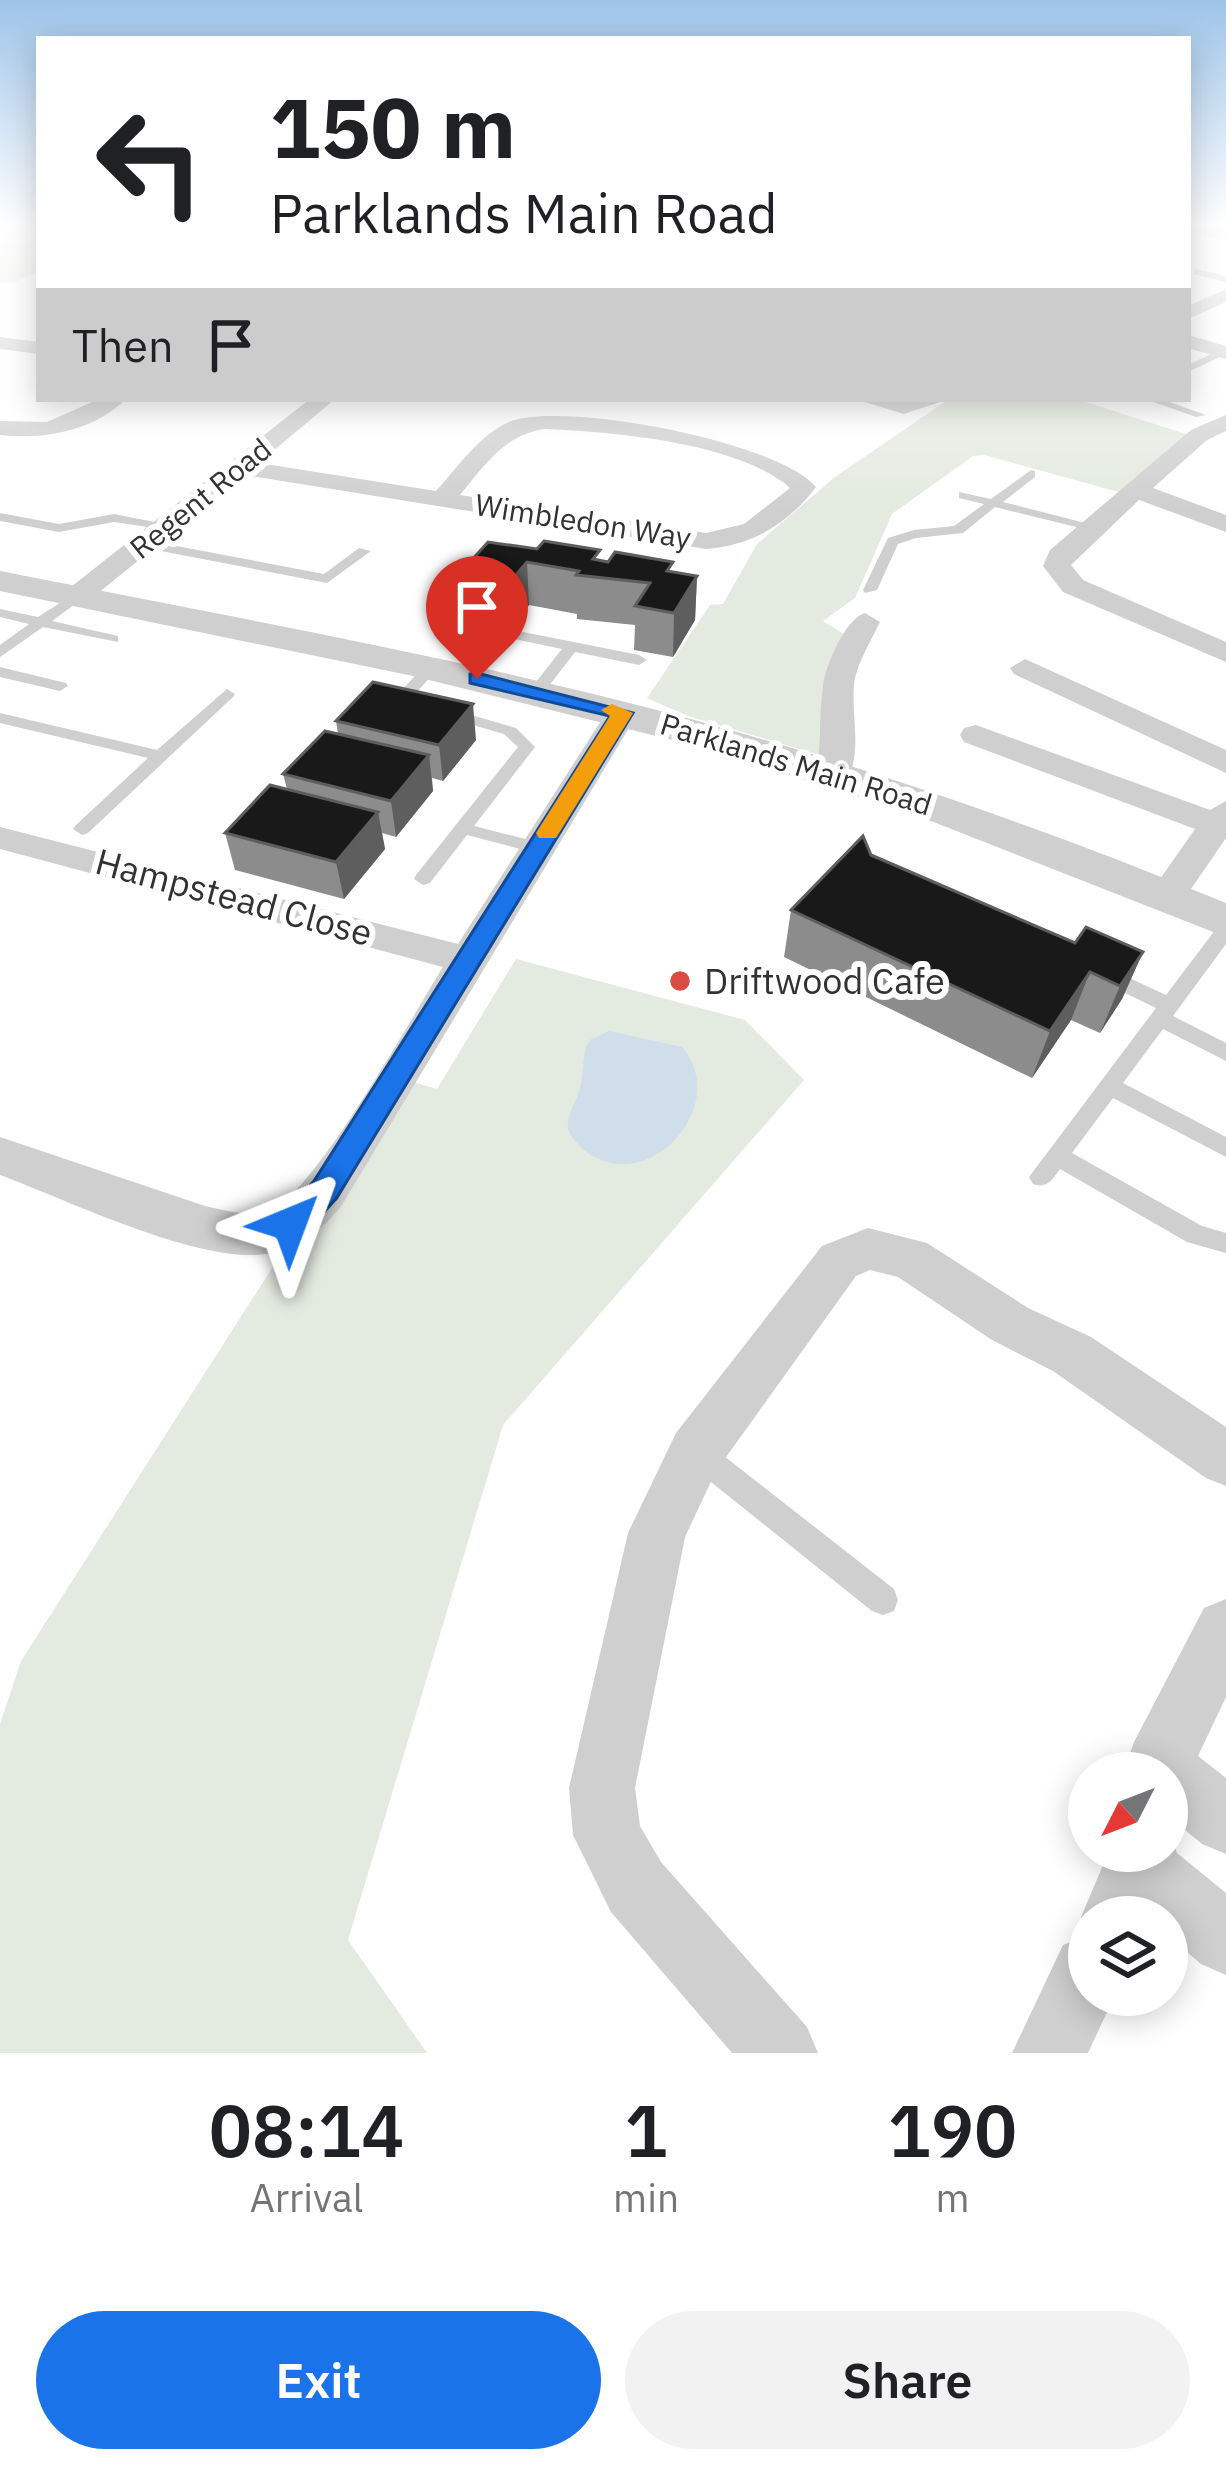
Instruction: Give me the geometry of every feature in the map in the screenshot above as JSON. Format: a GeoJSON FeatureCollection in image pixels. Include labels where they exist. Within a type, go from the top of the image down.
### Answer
{"type":"FeatureCollection","features":[{"type":"Feature","properties":{"kind":"street"},"geometry":{"type":"LineString","coordinates":[[0,343],[36,348]]}},
{"type":"Feature","properties":{"kind":"street"},"geometry":{"type":"LineString","coordinates":[[1191,343],[1224,352]]}},
{"type":"Feature","properties":{"kind":"street"},"geometry":{"type":"LineString","coordinates":[[0,428],[28,433],[62,429],[110,402]]}},
{"type":"Feature","properties":{"kind":"street","name":"Regent Road"},"geometry":{"type":"LineString","coordinates":[[77,596],[320,402]]}},
{"type":"Feature","properties":{"kind":"street"},"geometry":{"type":"LineString","coordinates":[[880,402],[904,407],[925,402]]}},
{"type":"Feature","properties":{"kind":"street"},"geometry":{"type":"LineString","coordinates":[[1219,421],[1060,556],[1057,566],[1061,577],[1082,590],[1226,653]]}},
{"type":"Feature","properties":{"kind":"street","name":"Wimbledon Way"},"geometry":{"type":"LineString","coordinates":[[241,467],[442,500],[712,543],[753,531],[804,487],[781,468],[692,442],[540,422],[511,430],[442,500]]}},
{"type":"Feature","properties":{"kind":"street"},"geometry":{"type":"LineString","coordinates":[[1136,490],[1226,524]]}},
{"type":"Feature","properties":{"kind":"street","name":"Parklands Main Road"},"geometry":{"type":"LineString","coordinates":[[0,580],[430,668],[622,713],[834,775],[1167,896],[1226,925]]}},
{"type":"Feature","properties":{"kind":"street"},"geometry":{"type":"LineString","coordinates":[[834,775],[840,728],[836,694],[868,606]]}},
{"type":"Feature","properties":{"kind":"street"},"geometry":{"type":"LineString","coordinates":[[1025,668],[1226,763]]}},
{"type":"Feature","properties":{"kind":"street"},"geometry":{"type":"LineString","coordinates":[[0,1156],[223,1233],[274,1231],[316,1203],[622,713]]}},
{"type":"Feature","properties":{"kind":"street"},"geometry":{"type":"LineString","coordinates":[[976,735],[1220,818],[1167,896]]}},
{"type":"Feature","properties":{"kind":"street","name":"Hampstead Close"},"geometry":{"type":"LineString","coordinates":[[0,838],[468,960]]}},
{"type":"Feature","properties":{"kind":"street"},"geometry":{"type":"LineString","coordinates":[[782,2053],[636,1887],[619,1863],[603,1811],[607,1765],[656,1533],[696,1452],[839,1261],[868,1249],[910,1258],[1010,1324],[1072,1354],[1226,1459]]}},
{"type":"Feature","properties":{"kind":"street"},"geometry":{"type":"LineString","coordinates":[[1165,1752],[1226,1630]]}},
{"type":"Feature","properties":{"kind":"street"},"geometry":{"type":"LineString","coordinates":[[1188,1792],[1226,1820]]}},
{"type":"Feature","properties":{"kind":"street"},"geometry":{"type":"LineString","coordinates":[[1133,1878],[1226,1939]]}},
{"type":"Feature","properties":{"kind":"street"},"geometry":{"type":"LineString","coordinates":[[1049,2053],[1068,2014]]}},
{"type":"Feature","properties":{"kind":"lane"},"geometry":{"type":"LineString","coordinates":[[1191,368],[1224,352]]}},
{"type":"Feature","properties":{"kind":"lane"},"geometry":{"type":"LineString","coordinates":[[1159,402],[1219,421]]}},
{"type":"Feature","properties":{"kind":"lane"},"geometry":{"type":"LineString","coordinates":[[868,606],[885,554],[899,537],[958,530],[1031,474]]}},
{"type":"Feature","properties":{"kind":"lane"},"geometry":{"type":"LineString","coordinates":[[963,495],[1092,529]]}},
{"type":"Feature","properties":{"kind":"lane"},"geometry":{"type":"LineString","coordinates":[[0,517],[59,528],[114,518],[157,535],[327,579],[364,551]]}},
{"type":"Feature","properties":{"kind":"lane"},"geometry":{"type":"LineString","coordinates":[[0,652],[77,596]]}},
{"type":"Feature","properties":{"kind":"lane"},"geometry":{"type":"LineString","coordinates":[[0,613],[113,639]]}},
{"type":"Feature","properties":{"kind":"lane"},"geometry":{"type":"LineString","coordinates":[[472,626],[639,660]]}},
{"type":"Feature","properties":{"kind":"lane"},"geometry":{"type":"LineString","coordinates":[[536,692],[572,646]]}},
{"type":"Feature","properties":{"kind":"lane"},"geometry":{"type":"LineString","coordinates":[[423,879],[527,746],[510,731],[416,704],[410,690],[430,668]]}},
{"type":"Feature","properties":{"kind":"lane"},"geometry":{"type":"LineString","coordinates":[[0,672],[60,686]]}},
{"type":"Feature","properties":{"kind":"lane"},"geometry":{"type":"LineString","coordinates":[[82,829],[227,694]]}},
{"type":"Feature","properties":{"kind":"lane"},"geometry":{"type":"LineString","coordinates":[[0,718],[159,757]]}},
{"type":"Feature","properties":{"kind":"lane"},"geometry":{"type":"LineString","coordinates":[[464,829],[538,848]]}},
{"type":"Feature","properties":{"kind":"lane"},"geometry":{"type":"LineString","coordinates":[[1041,1177],[1226,925]]}},
{"type":"Feature","properties":{"kind":"lane"},"geometry":{"type":"LineString","coordinates":[[1084,965],[1226,1053]]}},
{"type":"Feature","properties":{"kind":"lane"},"geometry":{"type":"LineString","coordinates":[[1109,1085],[1226,1148]]}},
{"type":"Feature","properties":{"kind":"lane"},"geometry":{"type":"LineString","coordinates":[[1057,1156],[1196,1235],[1226,1243]]}},
{"type":"Feature","properties":{"kind":"lane"},"geometry":{"type":"LineString","coordinates":[[696,1452],[883,1600]]}},
{"type":"Feature","properties":{"kind":"shaded area"},"geometry":{"type":"Polygon","coordinates":[[[945,402],[1085,402],[1189,435],[1122,493],[984,455],[973,456],[892,514],[855,598],[823,621],[844,634],[826,757],[688,716],[647,698],[710,605],[723,604],[757,544],[835,477],[945,402]]]}},
{"type":"Feature","properties":{"kind":"shaded area"},"geometry":{"type":"Polygon","coordinates":[[[516,959],[745,1020],[804,1080],[503,1425],[348,1940],[427,2053],[0,2053],[0,1724],[21,1661],[288,1243],[413,1082],[437,1089],[516,959]]]}},
{"type":"Feature","properties":{"kind":"water"},"geometry":{"type":"Polygon","coordinates":[[[609,1031],[682,1047],[695,1070],[697,1095],[690,1119],[656,1155],[633,1163],[608,1162],[584,1150],[568,1128],[586,1047],[609,1031]]]}},
{"type":"Feature","properties":{"kind":"building"},"geometry":{"type":"Polygon","coordinates":[[[544,541],[600,550],[593,559],[608,562],[615,552],[673,562],[667,571],[697,576],[674,613],[635,606],[650,583],[576,575],[579,571],[527,562],[509,583],[460,573],[488,542],[537,549],[544,541]]]}},
{"type":"Feature","properties":{"kind":"building"},"geometry":{"type":"Polygon","coordinates":[[[373,682],[473,704],[439,745],[336,721],[373,682]]]}},
{"type":"Feature","properties":{"kind":"building"},"geometry":{"type":"Polygon","coordinates":[[[325,731],[429,755],[391,801],[283,774],[325,731]]]}},
{"type":"Feature","properties":{"kind":"building"},"geometry":{"type":"Polygon","coordinates":[[[270,785],[378,812],[336,862],[225,833],[270,785]]]}},
{"type":"Feature","properties":{"kind":"building"},"geometry":{"type":"Polygon","coordinates":[[[863,836],[871,855],[1075,943],[1086,927],[1143,952],[1120,986],[1090,972],[1050,1031],[791,910],[863,836]]]}},
{"type":"Feature","properties":{"kind":"slow traffic"},"geometry":{"type":"LineString","coordinates":[[548,833],[622,713],[612,710]]}},
{"type":"Feature","properties":{"kind":"place","name":"Driftwood Cafe"},"geometry":{"type":"Point","coordinates":[680,981]}},
{"type":"Feature","properties":{"kind":"route"},"geometry":{"type":"LineString","coordinates":[[290,1224],[325,1190],[622,713],[477,679]]}}]}
